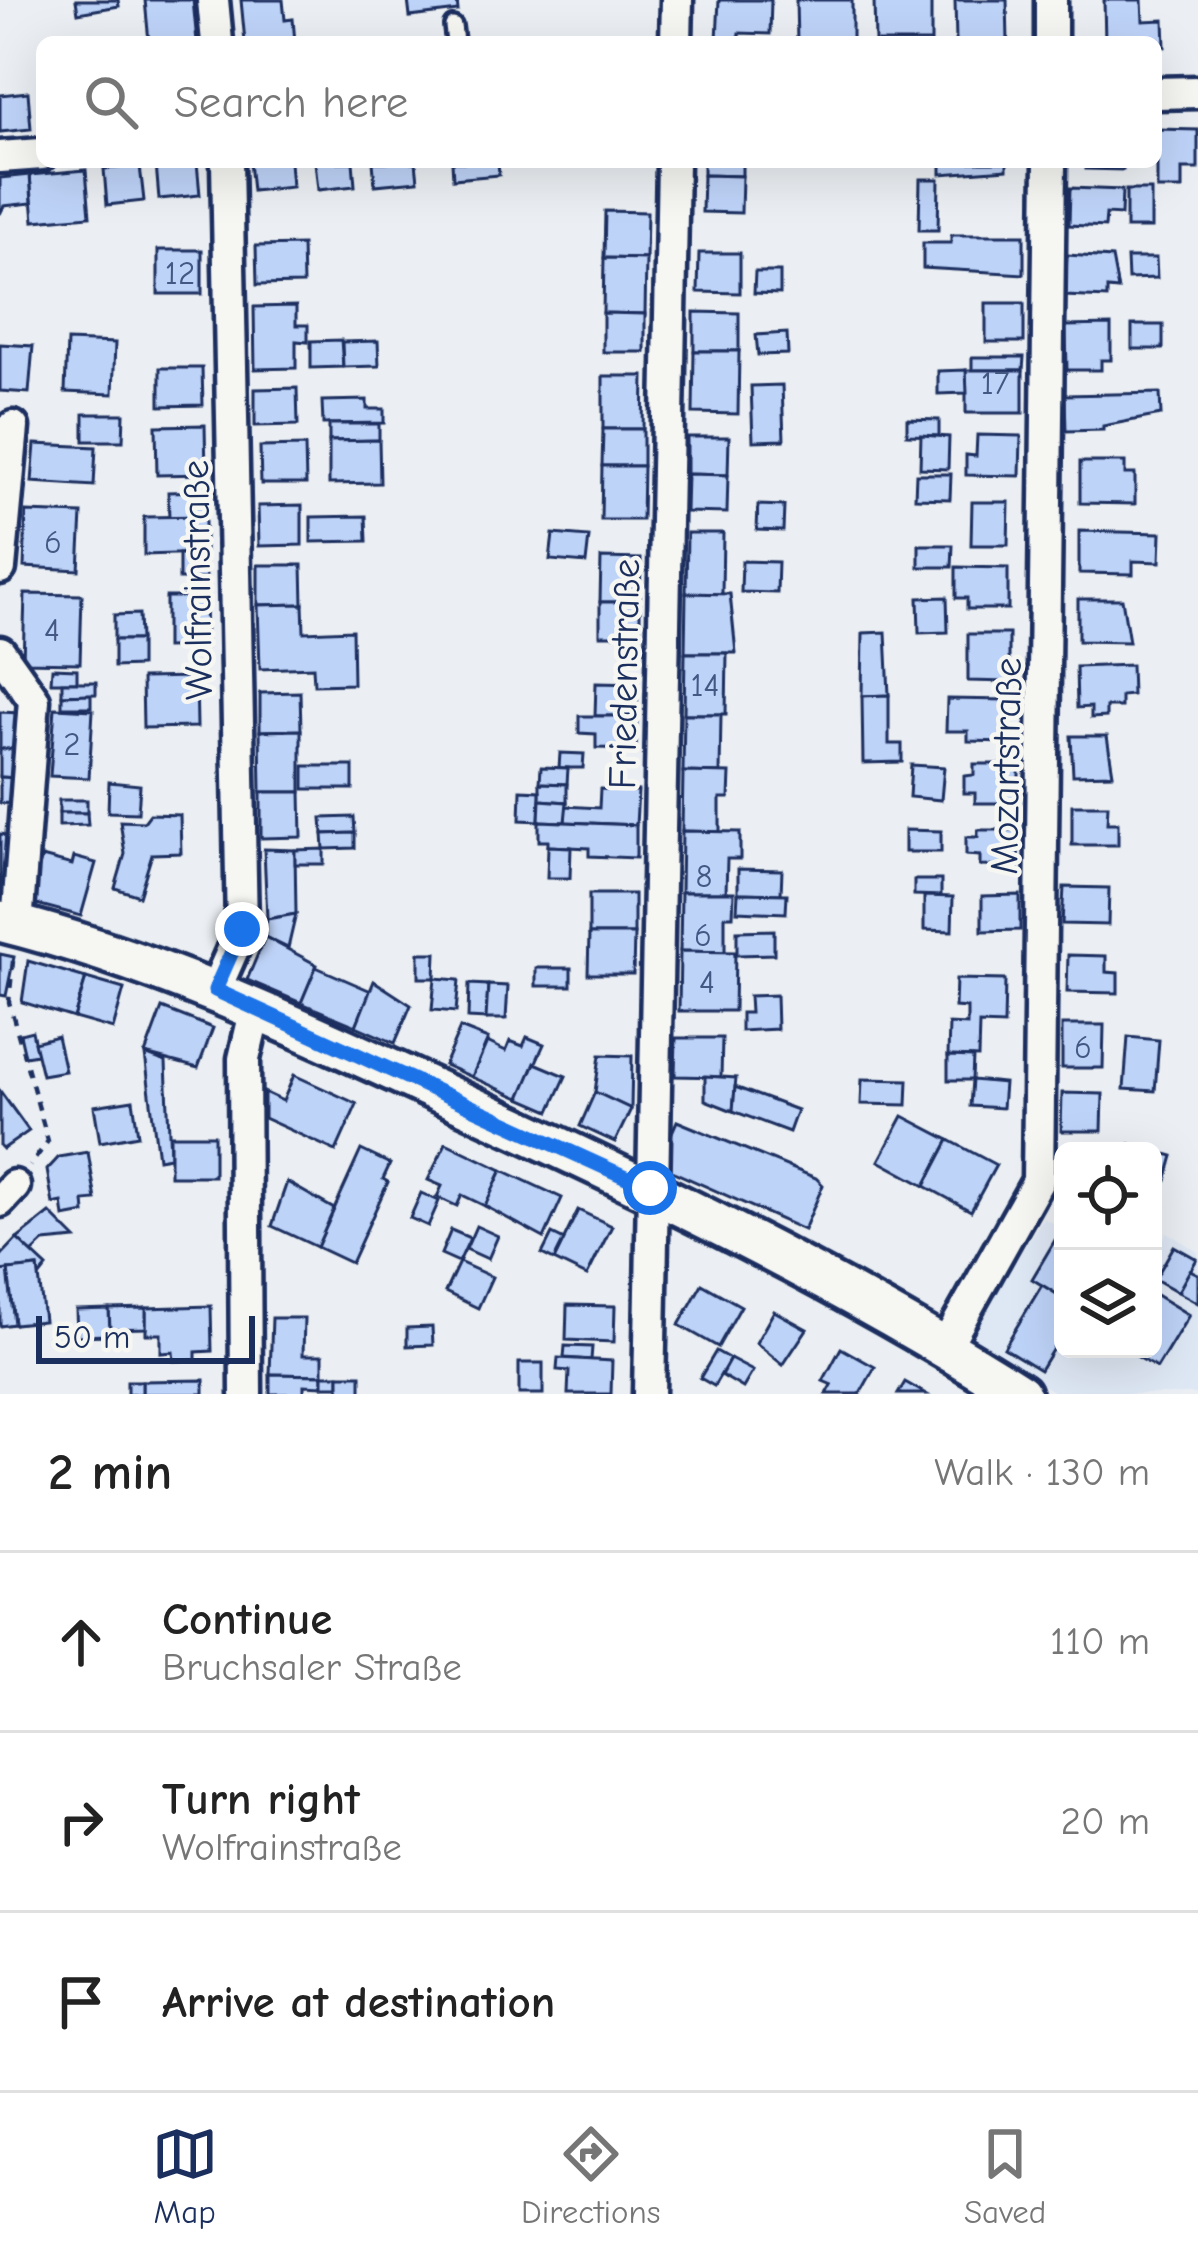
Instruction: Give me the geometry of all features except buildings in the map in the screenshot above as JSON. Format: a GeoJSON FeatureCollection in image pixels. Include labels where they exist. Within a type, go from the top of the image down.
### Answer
{"type":"FeatureCollection","features":[{"type":"Feature","properties":{"kind":"street"},"geometry":{"type":"LineString","coordinates":[[213,0],[216,36]]}},
{"type":"Feature","properties":{"kind":"street"},"geometry":{"type":"LineString","coordinates":[[676,36],[677,0]]}},
{"type":"Feature","properties":{"kind":"street"},"geometry":{"type":"LineString","coordinates":[[1051,0],[1051,36]]}},
{"type":"Feature","properties":{"kind":"street"},"geometry":{"type":"LineString","coordinates":[[1162,93],[1198,92]]}},
{"type":"Feature","properties":{"kind":"street"},"geometry":{"type":"LineString","coordinates":[[0,158],[36,155]]}},
{"type":"Feature","properties":{"kind":"street","name":"Wolfrainstraße"},"geometry":{"type":"LineString","coordinates":[[215,990],[242,929],[226,168]]}},
{"type":"Feature","properties":{"kind":"street","name":"Friedenstraße"},"geometry":{"type":"LineString","coordinates":[[649,1394],[673,168]]}},
{"type":"Feature","properties":{"kind":"street","name":"Mozartstraße"},"geometry":{"type":"LineString","coordinates":[[945,1347],[1038,1181],[1050,168]]}},
{"type":"Feature","properties":{"kind":"street"},"geometry":{"type":"LineString","coordinates":[[0,568],[13,427]]}},
{"type":"Feature","properties":{"kind":"street"},"geometry":{"type":"LineString","coordinates":[[0,652],[34,700],[8,923],[215,990],[650,1188],[789,1257],[1020,1394]]}},
{"type":"Feature","properties":{"kind":"street"},"geometry":{"type":"LineString","coordinates":[[246,1394],[244,1059],[256,1008]]}},
{"type":"Feature","properties":{"kind":"path"},"geometry":{"type":"LineString","coordinates":[[7,1194],[48,1141],[9,1002],[8,923]]}},
{"type":"Feature","properties":{"kind":"shaded area"},"geometry":{"type":"Polygon","coordinates":[[[1043,1218],[1054,1224],[1054,1358],[1162,1358],[1162,1241],[1167,1232],[1198,1252],[1198,1394],[1057,1394],[966,1336],[1043,1218]]]}},
{"type":"Feature","properties":{"kind":"route"},"geometry":{"type":"LineString","coordinates":[[242,929],[215,990],[650,1188]]}}]}
